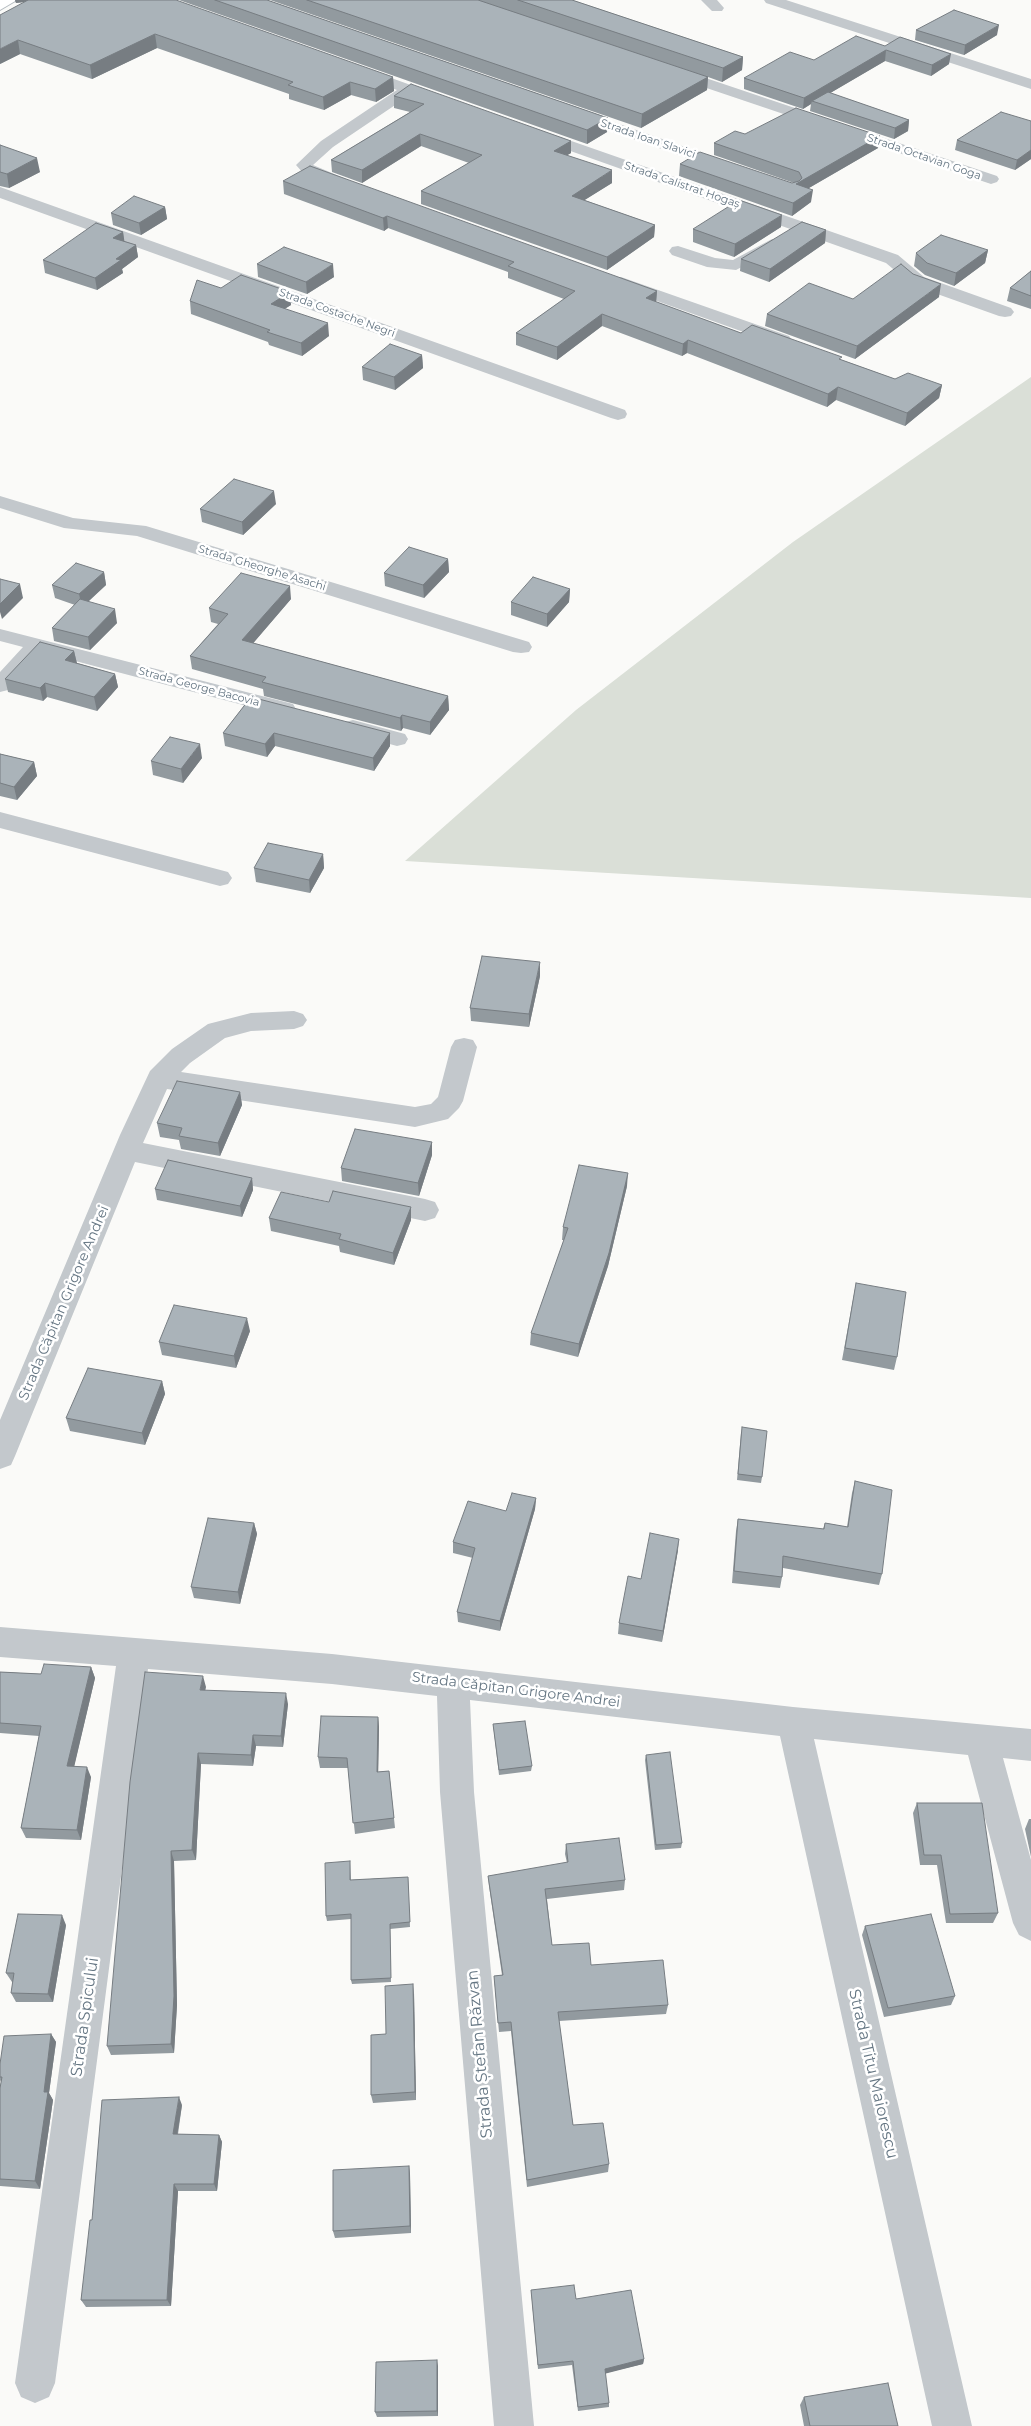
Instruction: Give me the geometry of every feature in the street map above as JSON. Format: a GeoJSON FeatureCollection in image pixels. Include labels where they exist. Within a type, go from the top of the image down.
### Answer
{"type":"FeatureCollection","features":[{"type":"Feature","properties":{"kind":"main road"},"geometry":{"type":"LineString","coordinates":[[0,6],[10,0]]}},
{"type":"Feature","properties":{"kind":"street"},"geometry":{"type":"LineString","coordinates":[[771,0],[1031,84]]}},
{"type":"Feature","properties":{"kind":"street"},"geometry":{"type":"LineString","coordinates":[[344,66],[455,106]]}},
{"type":"Feature","properties":{"kind":"street","name":"Strada Octavian Goga"},"geometry":{"type":"LineString","coordinates":[[655,66],[991,179]]}},
{"type":"Feature","properties":{"kind":"street"},"geometry":{"type":"LineString","coordinates":[[355,187],[310,171],[304,165],[327,144],[409,90]]}},
{"type":"Feature","properties":{"kind":"street","name":"Strada Ioan Slavici"},"geometry":{"type":"LineString","coordinates":[[558,108],[744,173]]}},
{"type":"Feature","properties":{"kind":"street","name":"Strada Calistrat Hogaș"},"geometry":{"type":"LineString","coordinates":[[520,128],[892,259],[918,281],[1005,312]]}},
{"type":"Feature","properties":{"kind":"street","name":"Strada Costache Negri"},"geometry":{"type":"LineString","coordinates":[[0,192],[618,414]]}},
{"type":"Feature","properties":{"kind":"street"},"geometry":{"type":"LineString","coordinates":[[678,251],[713,263],[736,265],[798,226]]}},
{"type":"Feature","properties":{"kind":"street"},"geometry":{"type":"LineString","coordinates":[[601,275],[795,345]]}},
{"type":"Feature","properties":{"kind":"street","name":"Strada Gheorghe Asachi"},"geometry":{"type":"LineString","coordinates":[[0,502],[70,524],[139,530],[521,647]]}},
{"type":"Feature","properties":{"kind":"street","name":"Strada George Bacovia"},"geometry":{"type":"LineString","coordinates":[[0,635],[302,714]]}},
{"type":"Feature","properties":{"kind":"street"},"geometry":{"type":"LineString","coordinates":[[0,685],[37,645]]}},
{"type":"Feature","properties":{"kind":"street"},"geometry":{"type":"LineString","coordinates":[[331,721],[397,739]]}},
{"type":"Feature","properties":{"kind":"street"},"geometry":{"type":"LineString","coordinates":[[0,820],[220,878]]}},
{"type":"Feature","properties":{"kind":"street","name":"Strada Căpitan Grigore Andrei"},"geometry":{"type":"LineString","coordinates":[[0,1456],[159,1078],[181,1056],[217,1031],[251,1022],[294,1020]]}},
{"type":"Feature","properties":{"kind":"street"},"geometry":{"type":"LineString","coordinates":[[159,1078],[415,1117],[439,1112],[450,1101],[464,1047]]}},
{"type":"Feature","properties":{"kind":"street"},"geometry":{"type":"LineString","coordinates":[[128,1150],[425,1210]]}},
{"type":"Feature","properties":{"kind":"street","name":"Strada Căpitan Grigore Andrei"},"geometry":{"type":"LineString","coordinates":[[0,1642],[332,1669],[793,1722],[1031,1744]]}},
{"type":"Feature","properties":{"kind":"street","name":"Strada Spicului"},"geometry":{"type":"LineString","coordinates":[[35,2383],[134,1652]]}},
{"type":"Feature","properties":{"kind":"street","name":"Strada Ștefan Răzvan"},"geometry":{"type":"LineString","coordinates":[[453,1682],[457,1792],[514,2426]]}},
{"type":"Feature","properties":{"kind":"street","name":"Strada Titu Maiorescu"},"geometry":{"type":"LineString","coordinates":[[793,1722],[952,2426]]}},
{"type":"Feature","properties":{"kind":"street"},"geometry":{"type":"LineString","coordinates":[[981,1740],[1031,1923]]}},
{"type":"Feature","properties":{"kind":"shaded area"},"geometry":{"type":"Polygon","coordinates":[[[1031,377],[1031,898],[405,861],[576,710],[793,542],[1031,377]]]}},
{"type":"Feature","properties":{"kind":"building"},"geometry":{"type":"Polygon","coordinates":[[[28,0],[176,0],[393,77],[375,89],[350,82],[323,97],[288,85],[293,82],[155,34],[90,65],[18,40],[0,49],[0,15],[28,0]]]}},
{"type":"Feature","properties":{"kind":"building"},"geometry":{"type":"Polygon","coordinates":[[[215,0],[267,0],[608,118],[587,130],[215,0]]]}},
{"type":"Feature","properties":{"kind":"building"},"geometry":{"type":"Polygon","coordinates":[[[307,0],[478,0],[708,77],[642,114],[307,0]]]}},
{"type":"Feature","properties":{"kind":"building"},"geometry":{"type":"Polygon","coordinates":[[[518,0],[572,0],[743,57],[723,68],[518,0]]]}},
{"type":"Feature","properties":{"kind":"building"},"geometry":{"type":"Polygon","coordinates":[[[954,10],[999,25],[965,45],[916,30],[954,10]]]}},
{"type":"Feature","properties":{"kind":"building"},"geometry":{"type":"Polygon","coordinates":[[[856,36],[885,46],[900,37],[951,54],[932,65],[886,50],[804,98],[744,78],[790,52],[814,60],[856,36]]]}},
{"type":"Feature","properties":{"kind":"building"},"geometry":{"type":"Polygon","coordinates":[[[411,84],[571,141],[554,151],[612,170],[572,196],[655,225],[607,257],[421,191],[482,155],[420,134],[362,170],[331,160],[424,104],[394,96],[411,84]]]}},
{"type":"Feature","properties":{"kind":"building"},"geometry":{"type":"Polygon","coordinates":[[[828,92],[909,120],[895,128],[812,101],[828,92]]]}},
{"type":"Feature","properties":{"kind":"building"},"geometry":{"type":"Polygon","coordinates":[[[796,108],[880,136],[796,184],[813,190],[793,203],[680,164],[700,152],[792,183],[799,181],[802,178],[799,172],[714,143],[735,131],[745,134],[796,108]]]}},
{"type":"Feature","properties":{"kind":"building"},"geometry":{"type":"Polygon","coordinates":[[[1001,112],[1031,121],[1031,150],[1017,160],[957,140],[1001,112]]]}},
{"type":"Feature","properties":{"kind":"building"},"geometry":{"type":"Polygon","coordinates":[[[0,145],[37,158],[7,174],[0,172],[0,145]]]}},
{"type":"Feature","properties":{"kind":"building"},"geometry":{"type":"Polygon","coordinates":[[[310,166],[657,291],[646,298],[741,333],[752,325],[842,357],[839,359],[895,379],[908,373],[942,385],[907,413],[838,387],[828,394],[688,340],[683,344],[602,314],[557,347],[516,333],[575,291],[508,266],[514,262],[387,216],[383,218],[283,181],[310,166]]]}},
{"type":"Feature","properties":{"kind":"building"},"geometry":{"type":"Polygon","coordinates":[[[134,196],[165,207],[139,223],[111,213],[134,196]]]}},
{"type":"Feature","properties":{"kind":"building"},"geometry":{"type":"Polygon","coordinates":[[[739,200],[782,215],[735,244],[693,229],[739,200]]]}},
{"type":"Feature","properties":{"kind":"building"},"geometry":{"type":"Polygon","coordinates":[[[802,222],[826,230],[770,269],[741,259],[802,222]]]}},
{"type":"Feature","properties":{"kind":"building"},"geometry":{"type":"Polygon","coordinates":[[[96,223],[123,232],[113,238],[136,245],[116,259],[121,260],[95,278],[43,260],[96,223]]]}},
{"type":"Feature","properties":{"kind":"building"},"geometry":{"type":"Polygon","coordinates":[[[941,235],[988,250],[956,273],[927,263],[916,253],[941,235]]]}},
{"type":"Feature","properties":{"kind":"building"},"geometry":{"type":"Polygon","coordinates":[[[284,247],[333,264],[306,282],[257,264],[284,247]]]}},
{"type":"Feature","properties":{"kind":"building"},"geometry":{"type":"Polygon","coordinates":[[[901,264],[913,274],[941,284],[857,346],[767,314],[809,283],[853,299],[901,264]]]}},
{"type":"Feature","properties":{"kind":"building"},"geometry":{"type":"Polygon","coordinates":[[[1031,271],[1031,296],[1010,288],[1031,271]]]}},
{"type":"Feature","properties":{"kind":"building"},"geometry":{"type":"Polygon","coordinates":[[[241,275],[290,292],[271,304],[328,323],[301,343],[267,332],[270,330],[190,301],[197,280],[221,288],[241,275]]]}},
{"type":"Feature","properties":{"kind":"building"},"geometry":{"type":"Polygon","coordinates":[[[390,344],[422,355],[394,377],[362,367],[390,344]]]}},
{"type":"Feature","properties":{"kind":"building"},"geometry":{"type":"Polygon","coordinates":[[[234,479],[274,491],[242,522],[200,509],[234,479]]]}},
{"type":"Feature","properties":{"kind":"building"},"geometry":{"type":"Polygon","coordinates":[[[409,547],[448,559],[423,585],[384,573],[409,547]]]}},
{"type":"Feature","properties":{"kind":"building"},"geometry":{"type":"Polygon","coordinates":[[[76,563],[104,572],[79,594],[52,585],[76,563]]]}},
{"type":"Feature","properties":{"kind":"building"},"geometry":{"type":"Polygon","coordinates":[[[241,573],[290,586],[242,640],[448,696],[430,722],[402,715],[400,718],[262,682],[266,677],[190,656],[228,614],[209,608],[241,573]]]}},
{"type":"Feature","properties":{"kind":"building"},"geometry":{"type":"Polygon","coordinates":[[[533,577],[570,589],[547,614],[511,602],[533,577]]]}},
{"type":"Feature","properties":{"kind":"building"},"geometry":{"type":"Polygon","coordinates":[[[0,579],[20,584],[0,604],[0,579]]]}},
{"type":"Feature","properties":{"kind":"building"},"geometry":{"type":"Polygon","coordinates":[[[80,599],[115,609],[88,637],[52,628],[80,599]]]}},
{"type":"Feature","properties":{"kind":"building"},"geometry":{"type":"Polygon","coordinates":[[[40,642],[74,651],[65,660],[115,674],[94,697],[45,683],[40,688],[5,679],[40,642]]]}},
{"type":"Feature","properties":{"kind":"building"},"geometry":{"type":"Polygon","coordinates":[[[251,697],[390,733],[373,758],[274,733],[265,744],[223,733],[251,697]]]}},
{"type":"Feature","properties":{"kind":"building"},"geometry":{"type":"Polygon","coordinates":[[[170,737],[200,744],[181,769],[151,761],[170,737]]]}},
{"type":"Feature","properties":{"kind":"building"},"geometry":{"type":"Polygon","coordinates":[[[0,754],[34,762],[14,787],[0,783],[0,754]]]}},
{"type":"Feature","properties":{"kind":"building"},"geometry":{"type":"Polygon","coordinates":[[[268,843],[323,854],[309,880],[254,868],[268,843]]]}},
{"type":"Feature","properties":{"kind":"building"},"geometry":{"type":"Polygon","coordinates":[[[482,956],[540,962],[529,1014],[470,1008],[482,956]]]}},
{"type":"Feature","properties":{"kind":"building"},"geometry":{"type":"Polygon","coordinates":[[[177,1081],[240,1092],[218,1143],[179,1136],[182,1128],[157,1123],[177,1081]]]}},
{"type":"Feature","properties":{"kind":"building"},"geometry":{"type":"Polygon","coordinates":[[[355,1129],[432,1142],[418,1183],[341,1168],[355,1129]]]}},
{"type":"Feature","properties":{"kind":"building"},"geometry":{"type":"Polygon","coordinates":[[[168,1160],[252,1178],[240,1206],[155,1189],[168,1160]]]}},
{"type":"Feature","properties":{"kind":"building"},"geometry":{"type":"Polygon","coordinates":[[[579,1165],[628,1173],[609,1253],[579,1344],[531,1333],[568,1228],[563,1227],[579,1165]]]}},
{"type":"Feature","properties":{"kind":"building"},"geometry":{"type":"Polygon","coordinates":[[[333,1191],[411,1207],[393,1253],[339,1239],[341,1234],[269,1218],[281,1192],[329,1202],[333,1191]]]}},
{"type":"Feature","properties":{"kind":"building"},"geometry":{"type":"Polygon","coordinates":[[[856,1283],[906,1292],[897,1357],[845,1348],[856,1283]]]}},
{"type":"Feature","properties":{"kind":"building"},"geometry":{"type":"Polygon","coordinates":[[[174,1305],[247,1318],[234,1356],[159,1342],[174,1305]]]}},
{"type":"Feature","properties":{"kind":"building"},"geometry":{"type":"Polygon","coordinates":[[[88,1368],[162,1381],[142,1433],[66,1418],[88,1368]]]}},
{"type":"Feature","properties":{"kind":"building"},"geometry":{"type":"Polygon","coordinates":[[[742,1427],[767,1431],[762,1477],[738,1474],[742,1427]]]}},
{"type":"Feature","properties":{"kind":"building"},"geometry":{"type":"Polygon","coordinates":[[[855,1481],[892,1490],[882,1574],[783,1556],[782,1577],[734,1571],[738,1519],[824,1529],[825,1523],[848,1527],[855,1481]]]}},
{"type":"Feature","properties":{"kind":"building"},"geometry":{"type":"Polygon","coordinates":[[[512,1493],[536,1498],[500,1621],[457,1612],[475,1548],[453,1542],[468,1501],[506,1511],[512,1493]]]}},
{"type":"Feature","properties":{"kind":"building"},"geometry":{"type":"Polygon","coordinates":[[[208,1518],[254,1523],[238,1592],[191,1587],[208,1518]]]}},
{"type":"Feature","properties":{"kind":"building"},"geometry":{"type":"Polygon","coordinates":[[[650,1533],[679,1539],[663,1631],[619,1623],[628,1576],[641,1579],[650,1533]]]}},
{"type":"Feature","properties":{"kind":"building"},"geometry":{"type":"Polygon","coordinates":[[[44,1664],[91,1667],[67,1766],[87,1767],[77,1830],[21,1828],[41,1726],[0,1723],[0,1672],[41,1674],[44,1664]]]}},
{"type":"Feature","properties":{"kind":"building"},"geometry":{"type":"Polygon","coordinates":[[[145,1672],[203,1676],[200,1690],[286,1693],[281,1736],[253,1735],[251,1755],[198,1753],[192,1850],[171,1851],[174,1996],[171,2044],[107,2046],[130,1782],[145,1672]]]}},
{"type":"Feature","properties":{"kind":"building"},"geometry":{"type":"Polygon","coordinates":[[[321,1716],[378,1717],[377,1772],[389,1771],[394,1818],[353,1823],[347,1758],[318,1757],[321,1716]]]}},
{"type":"Feature","properties":{"kind":"building"},"geometry":{"type":"Polygon","coordinates":[[[525,1721],[532,1766],[499,1770],[493,1724],[525,1721]]]}},
{"type":"Feature","properties":{"kind":"building"},"geometry":{"type":"Polygon","coordinates":[[[670,1752],[682,1843],[656,1845],[646,1755],[670,1752]]]}},
{"type":"Feature","properties":{"kind":"building"},"geometry":{"type":"Polygon","coordinates":[[[917,1803],[982,1803],[998,1913],[950,1914],[941,1855],[924,1855],[917,1803]]]}},
{"type":"Feature","properties":{"kind":"building"},"geometry":{"type":"Polygon","coordinates":[[[619,1838],[625,1880],[545,1889],[552,1945],[589,1943],[591,1965],[663,1960],[668,2005],[558,2012],[573,2125],[603,2123],[609,2164],[527,2180],[511,2022],[498,2023],[494,1976],[503,1975],[488,1876],[568,1862],[566,1844],[619,1838]]]}},
{"type":"Feature","properties":{"kind":"building"},"geometry":{"type":"Polygon","coordinates":[[[350,1861],[350,1880],[408,1877],[410,1922],[390,1924],[391,1978],[351,1980],[351,1914],[326,1916],[325,1863],[350,1861]]]}},
{"type":"Feature","properties":{"kind":"building"},"geometry":{"type":"Polygon","coordinates":[[[18,1914],[62,1915],[48,1994],[11,1993],[14,1973],[6,1973],[18,1914]]]}},
{"type":"Feature","properties":{"kind":"building"},"geometry":{"type":"Polygon","coordinates":[[[931,1914],[955,1996],[888,2008],[865,1926],[931,1914]]]}},
{"type":"Feature","properties":{"kind":"building"},"geometry":{"type":"Polygon","coordinates":[[[413,1984],[415,2092],[371,2095],[371,2035],[386,2034],[385,1986],[413,1984]]]}},
{"type":"Feature","properties":{"kind":"building"},"geometry":{"type":"Polygon","coordinates":[[[51,2034],[44,2092],[48,2092],[35,2181],[0,2179],[0,2088],[2,2077],[0,2077],[0,2064],[4,2036],[51,2034]]]}},
{"type":"Feature","properties":{"kind":"building"},"geometry":{"type":"Polygon","coordinates":[[[179,2097],[173,2134],[219,2135],[214,2184],[174,2184],[167,2300],[81,2300],[90,2220],[92,2220],[102,2100],[179,2097]]]}},
{"type":"Feature","properties":{"kind":"building"},"geometry":{"type":"Polygon","coordinates":[[[409,2166],[410,2226],[333,2231],[333,2170],[409,2166]]]}},
{"type":"Feature","properties":{"kind":"building"},"geometry":{"type":"Polygon","coordinates":[[[574,2285],[576,2299],[631,2290],[644,2359],[605,2369],[609,2403],[578,2407],[573,2361],[538,2365],[531,2290],[574,2285]]]}},
{"type":"Feature","properties":{"kind":"building"},"geometry":{"type":"Polygon","coordinates":[[[437,2360],[437,2411],[375,2412],[376,2362],[437,2360]]]}},
{"type":"Feature","properties":{"kind":"building"},"geometry":{"type":"Polygon","coordinates":[[[888,2383],[898,2426],[810,2426],[804,2397],[888,2383]]]}}]}
